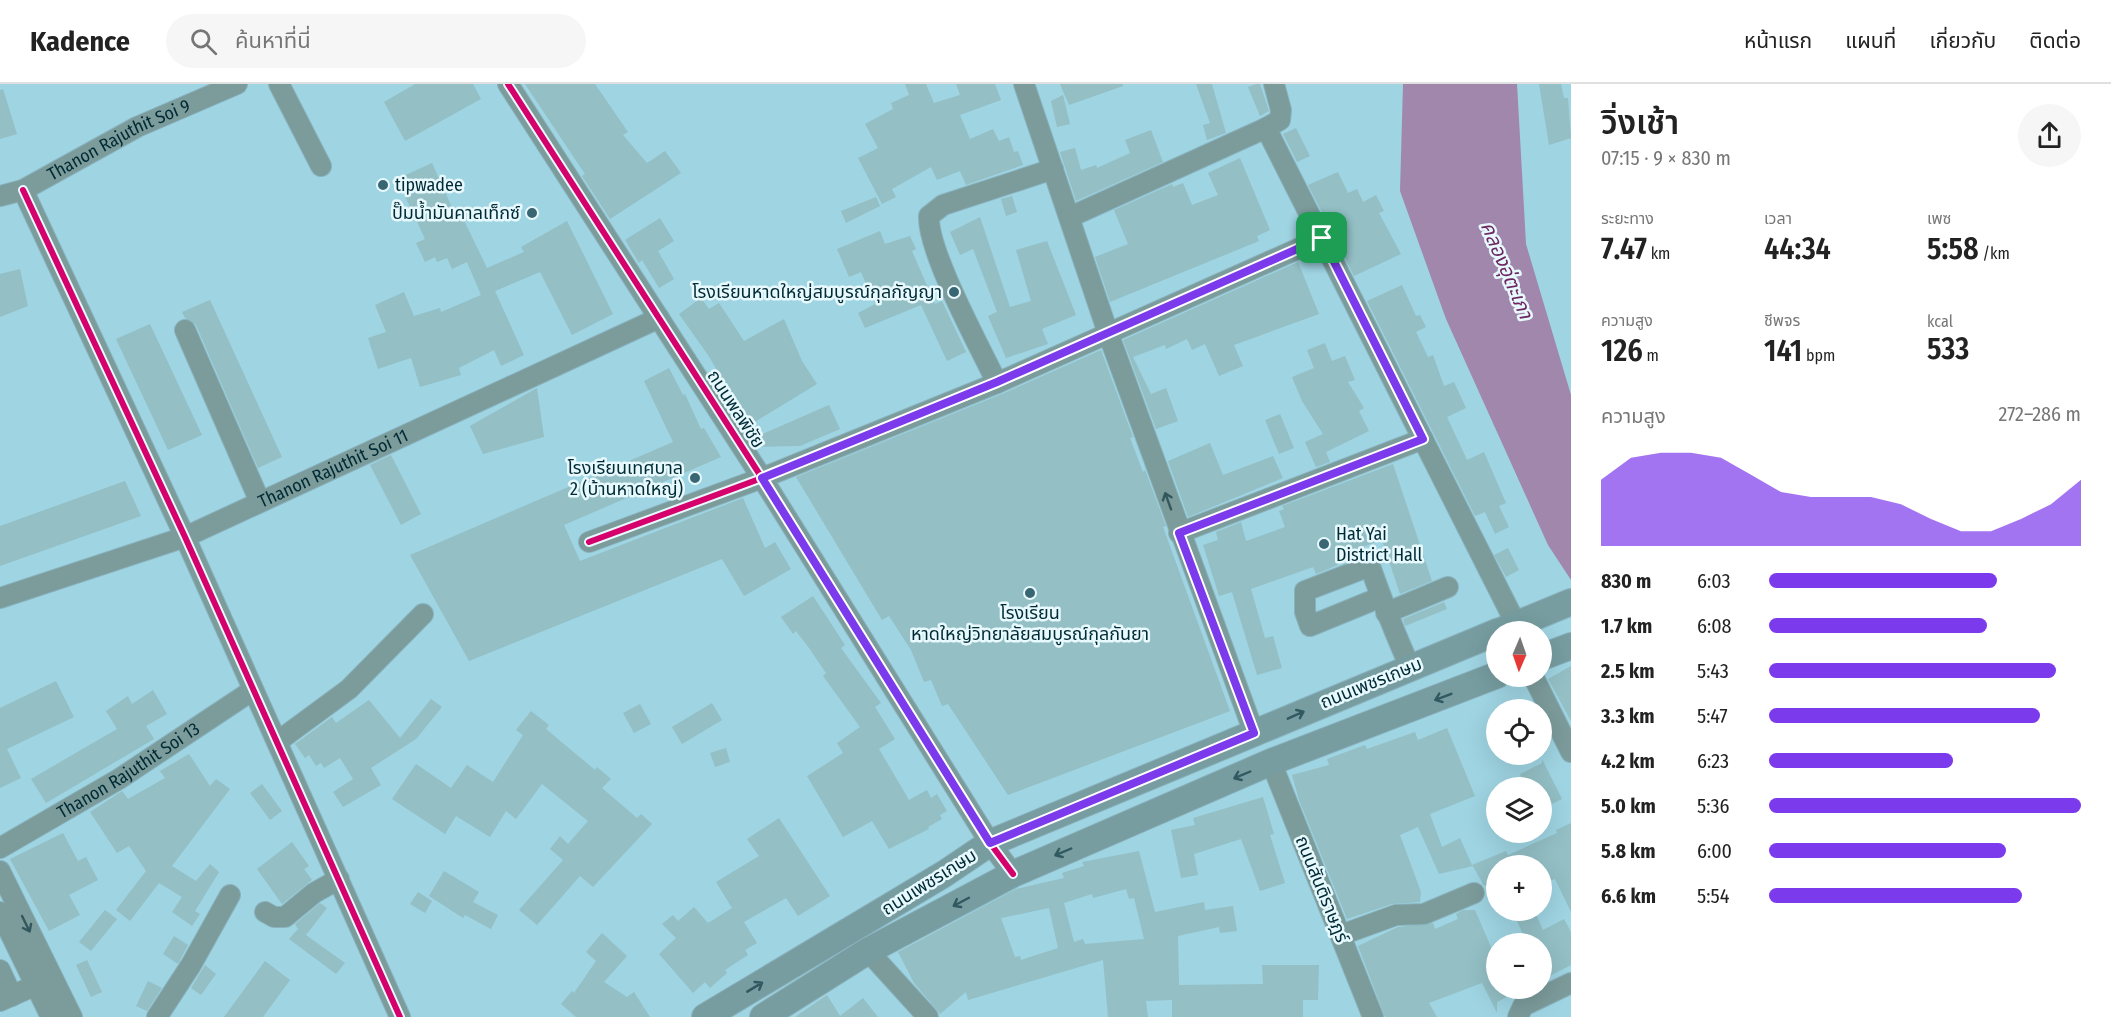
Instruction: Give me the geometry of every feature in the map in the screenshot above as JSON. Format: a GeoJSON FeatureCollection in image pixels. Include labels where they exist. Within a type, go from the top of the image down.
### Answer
{"type":"FeatureCollection","features":[{"type":"Feature","properties":{"kind":"main road","name":"ถนนเพชรเกษม"},"geometry":{"type":"LineString","coordinates":[[1524,621],[1564,605]]}},
{"type":"Feature","properties":{"kind":"main road","name":"ถนนเพชรเกษม"},"geometry":{"type":"LineString","coordinates":[[705,1017],[944,874],[990,843],[1486,636]]}},
{"type":"Feature","properties":{"kind":"main road"},"geometry":{"type":"LineString","coordinates":[[1552,653],[1570,647]]}},
{"type":"Feature","properties":{"kind":"main road","name":"ถนนเพชรเกษม"},"geometry":{"type":"LineString","coordinates":[[763,1017],[868,951],[1012,874],[1271,762],[1486,679]]}},
{"type":"Feature","properties":{"kind":"street","name":"Thanon Rajuthit Soi 9"},"geometry":{"type":"LineString","coordinates":[[0,196],[23,190],[137,127],[237,84]]}},
{"type":"Feature","properties":{"kind":"street"},"geometry":{"type":"LineString","coordinates":[[279,84],[321,166]]}},
{"type":"Feature","properties":{"kind":"street","name":"ถนนพลพิชัย"},"geometry":{"type":"LineString","coordinates":[[508,84],[762,478],[990,843],[1012,874]]}},
{"type":"Feature","properties":{"kind":"street"},"geometry":{"type":"LineString","coordinates":[[1024,84],[1108,333],[1179,533],[1254,733]]}},
{"type":"Feature","properties":{"kind":"street"},"geometry":{"type":"LineString","coordinates":[[1070,217],[1275,125],[1280,120],[1281,110],[1274,84]]}},
{"type":"Feature","properties":{"kind":"street"},"geometry":{"type":"LineString","coordinates":[[1266,128],[1423,439],[1501,621]]}},
{"type":"Feature","properties":{"kind":"street"},"geometry":{"type":"LineString","coordinates":[[997,382],[949,282],[928,229],[929,216],[943,205],[1053,169]]}},
{"type":"Feature","properties":{"kind":"street"},"geometry":{"type":"LineString","coordinates":[[23,190],[185,537],[400,1017]]}},
{"type":"Feature","properties":{"kind":"street"},"geometry":{"type":"LineString","coordinates":[[589,542],[762,478],[997,382],[1322,238]]}},
{"type":"Feature","properties":{"kind":"street","name":"Thanon Rajuthit Soi 11"},"geometry":{"type":"LineString","coordinates":[[0,598],[185,537],[659,318]]}},
{"type":"Feature","properties":{"kind":"street"},"geometry":{"type":"LineString","coordinates":[[185,330],[260,502]]}},
{"type":"Feature","properties":{"kind":"street"},"geometry":{"type":"LineString","coordinates":[[1179,533],[1423,439]]}},
{"type":"Feature","properties":{"kind":"street"},"geometry":{"type":"LineString","coordinates":[[1410,667],[1384,605],[1448,587]]}},
{"type":"Feature","properties":{"kind":"street"},"geometry":{"type":"LineString","coordinates":[[277,742],[349,689],[423,614]]}},
{"type":"Feature","properties":{"kind":"street"},"geometry":{"type":"LineString","coordinates":[[1538,687],[1571,752]]}},
{"type":"Feature","properties":{"kind":"street","name":"Thanon Rajuthit Soi 13"},"geometry":{"type":"LineString","coordinates":[[0,848],[119,779],[253,690]]}},
{"type":"Feature","properties":{"kind":"street","name":"ถนนสันติราษฎร์"},"geometry":{"type":"LineString","coordinates":[[1271,762],[1373,1017]]}},
{"type":"Feature","properties":{"kind":"street"},"geometry":{"type":"LineString","coordinates":[[0,871],[72,1017]]}},
{"type":"Feature","properties":{"kind":"street"},"geometry":{"type":"LineString","coordinates":[[265,912],[274,917],[285,917],[314,893],[339,879]]}},
{"type":"Feature","properties":{"kind":"street"},"geometry":{"type":"LineString","coordinates":[[1341,935],[1396,915],[1424,914],[1474,893]]}},
{"type":"Feature","properties":{"kind":"street"},"geometry":{"type":"LineString","coordinates":[[157,1017],[191,965],[230,895]]}},
{"type":"Feature","properties":{"kind":"street"},"geometry":{"type":"LineString","coordinates":[[1,915],[51,1017]]}},
{"type":"Feature","properties":{"kind":"street"},"geometry":{"type":"LineString","coordinates":[[868,951],[928,1017]]}},
{"type":"Feature","properties":{"kind":"street"},"geometry":{"type":"LineString","coordinates":[[0,970],[6,999],[36,985]]}},
{"type":"Feature","properties":{"kind":"street"},"geometry":{"type":"LineString","coordinates":[[1518,1017],[1522,1006],[1571,983]]}},
{"type":"Feature","properties":{"kind":"water","name":"คลองอุ่ตะเภา"},"geometry":{"type":"Polygon","coordinates":[[[1403,84],[1517,84],[1526,244],[1571,395],[1571,580],[1548,545],[1446,319],[1400,191],[1403,84]]]}},
{"type":"Feature","properties":{"kind":"building"},"geometry":{"type":"Polygon","coordinates":[[[415,84],[473,84],[481,99],[405,141],[384,102],[415,84]]]}},
{"type":"Feature","properties":{"kind":"building"},"geometry":{"type":"Polygon","coordinates":[[[525,84],[595,84],[628,132],[623,135],[647,163],[665,151],[681,173],[610,219],[582,176],[585,174],[525,84]]]}},
{"type":"Feature","properties":{"kind":"building"},"geometry":{"type":"Polygon","coordinates":[[[905,84],[926,84],[934,103],[960,95],[956,84],[995,84],[1001,100],[960,115],[970,139],[993,129],[999,141],[1009,137],[1014,152],[1018,151],[1023,165],[966,185],[960,171],[937,180],[931,167],[892,189],[896,197],[882,204],[858,158],[878,148],[865,124],[893,109],[891,103],[909,95],[905,84]]]}},
{"type":"Feature","properties":{"kind":"building"},"geometry":{"type":"Polygon","coordinates":[[[1060,84],[1123,84],[1123,86],[1069,105],[1060,84]]]}},
{"type":"Feature","properties":{"kind":"building"},"geometry":{"type":"Polygon","coordinates":[[[1196,84],[1212,84],[1226,133],[1207,140],[1203,125],[1210,123],[1196,84]]]}},
{"type":"Feature","properties":{"kind":"building"},"geometry":{"type":"Polygon","coordinates":[[[1260,84],[1269,111],[1260,116],[1248,87],[1260,84]]]}},
{"type":"Feature","properties":{"kind":"building"},"geometry":{"type":"Polygon","coordinates":[[[1539,84],[1561,84],[1564,98],[1568,98],[1571,138],[1549,145],[1539,84]]]}},
{"type":"Feature","properties":{"kind":"building"},"geometry":{"type":"Polygon","coordinates":[[[3,89],[17,134],[0,139],[0,90],[3,89]]]}},
{"type":"Feature","properties":{"kind":"building"},"geometry":{"type":"Polygon","coordinates":[[[1063,95],[1070,124],[1057,127],[1051,101],[1063,95]]]}},
{"type":"Feature","properties":{"kind":"building"},"geometry":{"type":"Polygon","coordinates":[[[1296,128],[1310,156],[1297,162],[1283,134],[1296,128]]]}},
{"type":"Feature","properties":{"kind":"building"},"geometry":{"type":"Polygon","coordinates":[[[1151,130],[1163,162],[1076,201],[1060,152],[1075,148],[1081,170],[1096,165],[1097,168],[1130,153],[1125,140],[1151,130]]]}},
{"type":"Feature","properties":{"kind":"building"},"geometry":{"type":"Polygon","coordinates":[[[1240,158],[1270,230],[1257,236],[1259,241],[1110,302],[1095,257],[1128,244],[1114,210],[1172,184],[1173,187],[1183,183],[1192,205],[1218,195],[1208,173],[1240,158]]]}},
{"type":"Feature","properties":{"kind":"building"},"geometry":{"type":"Polygon","coordinates":[[[432,163],[455,214],[460,212],[487,268],[524,252],[521,247],[567,221],[613,314],[572,335],[540,272],[495,291],[524,355],[501,366],[494,350],[459,368],[461,375],[420,387],[411,358],[378,369],[368,338],[386,332],[375,305],[404,292],[414,316],[440,308],[441,312],[481,295],[467,262],[452,269],[447,258],[437,262],[435,257],[425,262],[416,243],[425,239],[397,179],[432,163]]]}},
{"type":"Feature","properties":{"kind":"building"},"geometry":{"type":"Polygon","coordinates":[[[1338,172],[1348,193],[1357,189],[1363,202],[1376,195],[1384,211],[1379,213],[1401,254],[1354,276],[1308,185],[1338,172]]]}},
{"type":"Feature","properties":{"kind":"building"},"geometry":{"type":"Polygon","coordinates":[[[1012,196],[1017,212],[1006,216],[1001,199],[1012,196]]]}},
{"type":"Feature","properties":{"kind":"building"},"geometry":{"type":"Polygon","coordinates":[[[876,197],[880,206],[846,223],[841,211],[876,197]]]}},
{"type":"Feature","properties":{"kind":"building"},"geometry":{"type":"Polygon","coordinates":[[[980,217],[1010,307],[1031,301],[1016,250],[1047,241],[1076,315],[1042,329],[1048,344],[1006,358],[988,316],[997,312],[973,249],[960,255],[950,232],[980,217]]]}},
{"type":"Feature","properties":{"kind":"building"},"geometry":{"type":"Polygon","coordinates":[[[660,218],[674,241],[658,251],[674,279],[659,288],[642,260],[639,263],[625,240],[660,218]]]}},
{"type":"Feature","properties":{"kind":"building"},"geometry":{"type":"Polygon","coordinates":[[[880,231],[885,244],[910,236],[916,249],[912,251],[935,304],[942,301],[966,352],[947,361],[921,305],[865,328],[858,313],[875,304],[861,272],[849,277],[837,249],[880,231]]]}},
{"type":"Feature","properties":{"kind":"building"},"geometry":{"type":"Polygon","coordinates":[[[1298,262],[1319,314],[1234,345],[1243,366],[1219,376],[1205,344],[1192,350],[1187,339],[1166,349],[1165,345],[1133,357],[1151,394],[1166,388],[1178,421],[1156,429],[1123,340],[1298,262]]]}},
{"type":"Feature","properties":{"kind":"building"},"geometry":{"type":"Polygon","coordinates":[[[20,269],[28,306],[0,317],[0,274],[20,269]]]}},
{"type":"Feature","properties":{"kind":"building"},"geometry":{"type":"Polygon","coordinates":[[[1402,285],[1416,316],[1420,315],[1426,327],[1416,332],[1428,357],[1433,355],[1444,386],[1454,382],[1466,408],[1447,417],[1467,460],[1484,452],[1506,503],[1499,506],[1509,527],[1495,534],[1485,512],[1475,516],[1367,301],[1402,285]]]}},
{"type":"Feature","properties":{"kind":"building"},"geometry":{"type":"Polygon","coordinates":[[[701,298],[709,309],[719,303],[744,341],[784,319],[802,361],[817,384],[748,426],[710,358],[679,314],[701,298]]]}},
{"type":"Feature","properties":{"kind":"building"},"geometry":{"type":"Polygon","coordinates":[[[210,300],[282,457],[258,468],[196,325],[185,318],[182,312],[210,300]]]}},
{"type":"Feature","properties":{"kind":"building"},"geometry":{"type":"Polygon","coordinates":[[[150,324],[202,435],[168,450],[116,339],[150,324]]]}},
{"type":"Feature","properties":{"kind":"building"},"geometry":{"type":"Polygon","coordinates":[[[1325,343],[1332,361],[1345,356],[1355,380],[1348,382],[1364,408],[1359,411],[1369,431],[1326,452],[1330,462],[1316,467],[1305,442],[1323,434],[1302,401],[1292,377],[1314,368],[1307,350],[1325,343]]]}},
{"type":"Feature","properties":{"kind":"building","name":"โรงเรียน หาดใหญ่วิทยาลัยสมบูรณ์กุลกันยา"},"geometry":{"type":"Polygon","coordinates":[[[1101,350],[1133,437],[1130,438],[1166,526],[1163,527],[1230,711],[1008,795],[948,704],[942,706],[931,680],[924,682],[911,650],[889,616],[882,620],[796,477],[1002,394],[1101,350]]]}},
{"type":"Feature","properties":{"kind":"building"},"geometry":{"type":"Polygon","coordinates":[[[669,368],[683,395],[685,394],[701,429],[704,428],[721,457],[564,525],[580,561],[743,498],[765,548],[775,542],[791,569],[744,596],[722,559],[469,661],[410,555],[673,442],[644,381],[669,368]]]}},
{"type":"Feature","properties":{"kind":"building"},"geometry":{"type":"Polygon","coordinates":[[[537,388],[544,437],[483,454],[470,426],[537,388]]]}},
{"type":"Feature","properties":{"kind":"building"},"geometry":{"type":"Polygon","coordinates":[[[829,405],[840,429],[800,446],[756,447],[751,439],[829,405]]]}},
{"type":"Feature","properties":{"kind":"building"},"geometry":{"type":"Polygon","coordinates":[[[1280,414],[1294,448],[1279,454],[1265,420],[1280,414]]]}},
{"type":"Feature","properties":{"kind":"building"},"geometry":{"type":"Polygon","coordinates":[[[1210,443],[1223,475],[1273,456],[1283,478],[1188,517],[1168,461],[1210,443]]]}},
{"type":"Feature","properties":{"kind":"building"},"geometry":{"type":"Polygon","coordinates":[[[391,455],[421,514],[401,525],[370,465],[391,455]]]}},
{"type":"Feature","properties":{"kind":"building"},"geometry":{"type":"Polygon","coordinates":[[[1393,464],[1432,581],[1400,594],[1382,540],[1335,557],[1338,565],[1316,574],[1313,567],[1251,589],[1265,638],[1273,636],[1282,668],[1257,675],[1232,592],[1219,596],[1203,545],[1218,540],[1216,532],[1241,522],[1246,541],[1285,527],[1279,511],[1284,509],[1282,506],[1393,464]]]}},
{"type":"Feature","properties":{"kind":"building"},"geometry":{"type":"Polygon","coordinates":[[[125,481],[141,516],[0,566],[0,526],[125,481]]]}},
{"type":"Feature","properties":{"kind":"building"},"geometry":{"type":"Polygon","coordinates":[[[1508,548],[1519,570],[1506,577],[1494,555],[1508,548]]]}},
{"type":"Feature","properties":{"kind":"building"},"geometry":{"type":"Polygon","coordinates":[[[813,596],[845,645],[841,648],[881,703],[875,707],[895,739],[879,749],[909,800],[927,790],[931,798],[937,794],[947,811],[940,815],[942,819],[928,827],[929,829],[889,849],[872,821],[843,837],[807,776],[843,753],[837,743],[860,727],[823,676],[826,673],[809,648],[796,631],[793,634],[781,617],[813,596]]]}},
{"type":"Feature","properties":{"kind":"building"},"geometry":{"type":"Polygon","coordinates":[[[1444,602],[1447,609],[1405,626],[1403,619],[1444,602]]]}},
{"type":"Feature","properties":{"kind":"building"},"geometry":{"type":"Polygon","coordinates":[[[1571,666],[1571,721],[1552,686],[1552,677],[1571,666]]]}},
{"type":"Feature","properties":{"kind":"building"},"geometry":{"type":"Polygon","coordinates":[[[56,681],[74,717],[7,749],[21,778],[0,788],[0,708],[56,681]]]}},
{"type":"Feature","properties":{"kind":"building"},"geometry":{"type":"Polygon","coordinates":[[[153,690],[167,714],[146,726],[154,739],[46,803],[31,779],[117,729],[106,711],[128,696],[132,704],[153,690]]]}},
{"type":"Feature","properties":{"kind":"building"},"geometry":{"type":"Polygon","coordinates":[[[431,699],[442,707],[416,739],[371,768],[381,785],[343,807],[333,792],[353,779],[340,758],[324,768],[321,763],[316,766],[309,755],[305,758],[295,744],[332,717],[336,723],[369,700],[400,738],[431,699]]]}},
{"type":"Feature","properties":{"kind":"building"},"geometry":{"type":"Polygon","coordinates":[[[712,703],[722,720],[682,744],[672,727],[712,703]]]}},
{"type":"Feature","properties":{"kind":"building"},"geometry":{"type":"Polygon","coordinates":[[[640,704],[651,724],[634,733],[623,713],[640,704]]]}},
{"type":"Feature","properties":{"kind":"building"},"geometry":{"type":"Polygon","coordinates":[[[531,711],[549,725],[546,729],[595,770],[597,767],[611,779],[602,788],[637,818],[641,814],[652,824],[593,887],[580,876],[537,925],[519,910],[563,860],[550,849],[560,836],[568,844],[588,821],[542,784],[516,819],[506,811],[490,837],[456,816],[445,834],[392,799],[416,764],[451,788],[467,765],[493,782],[523,735],[516,730],[531,711]]]}},
{"type":"Feature","properties":{"kind":"building"},"geometry":{"type":"Polygon","coordinates":[[[1447,728],[1475,796],[1430,814],[1442,847],[1460,838],[1472,865],[1486,859],[1486,885],[1484,886],[1473,866],[1439,874],[1418,827],[1400,835],[1421,892],[1420,902],[1392,904],[1347,919],[1299,800],[1292,775],[1329,765],[1327,759],[1365,745],[1367,749],[1415,732],[1418,740],[1447,728]]]}},
{"type":"Feature","properties":{"kind":"building"},"geometry":{"type":"Polygon","coordinates":[[[726,748],[730,762],[715,767],[710,753],[726,748]]]}},
{"type":"Feature","properties":{"kind":"building"},"geometry":{"type":"Polygon","coordinates":[[[189,754],[210,786],[216,779],[230,789],[172,866],[196,881],[210,864],[219,872],[195,911],[200,914],[192,926],[172,912],[182,897],[159,883],[130,921],[116,910],[146,871],[129,846],[117,853],[90,812],[122,791],[128,799],[165,778],[160,771],[189,754]]]}},
{"type":"Feature","properties":{"kind":"building"},"geometry":{"type":"Polygon","coordinates":[[[1538,765],[1545,765],[1551,777],[1521,777],[1520,774],[1538,765]]]}},
{"type":"Feature","properties":{"kind":"building"},"geometry":{"type":"Polygon","coordinates":[[[1552,779],[1562,799],[1552,804],[1552,779]]]}},
{"type":"Feature","properties":{"kind":"building"},"geometry":{"type":"Polygon","coordinates":[[[262,784],[282,811],[270,820],[250,793],[262,784]]]}},
{"type":"Feature","properties":{"kind":"building"},"geometry":{"type":"Polygon","coordinates":[[[1263,797],[1274,834],[1270,835],[1285,883],[1260,891],[1241,839],[1194,854],[1198,875],[1181,878],[1171,830],[1195,825],[1193,818],[1263,797]]]}},
{"type":"Feature","properties":{"kind":"building"},"geometry":{"type":"Polygon","coordinates":[[[779,818],[830,896],[798,916],[786,898],[744,922],[757,943],[745,950],[748,955],[725,970],[727,973],[710,988],[705,982],[693,993],[659,954],[676,938],[662,924],[673,915],[678,921],[694,907],[708,923],[732,908],[716,882],[759,856],[747,839],[779,818]]]}},
{"type":"Feature","properties":{"kind":"building"},"geometry":{"type":"Polygon","coordinates":[[[1571,823],[1571,912],[1555,879],[1552,880],[1552,855],[1508,855],[1535,843],[1552,843],[1552,835],[1557,833],[1556,830],[1571,823]]]}},
{"type":"Feature","properties":{"kind":"building"},"geometry":{"type":"Polygon","coordinates":[[[63,833],[78,861],[86,857],[98,880],[69,895],[80,915],[49,931],[10,859],[63,833]]]}},
{"type":"Feature","properties":{"kind":"building"},"geometry":{"type":"Polygon","coordinates":[[[292,842],[309,866],[304,869],[312,880],[282,904],[257,869],[292,842]]]}},
{"type":"Feature","properties":{"kind":"building"},"geometry":{"type":"Polygon","coordinates":[[[1139,851],[1155,912],[1204,902],[1205,910],[1233,906],[1237,931],[1220,933],[1219,927],[1178,936],[1179,985],[1263,984],[1262,965],[1319,965],[1318,1000],[1303,1000],[1303,1017],[1172,1017],[1172,1000],[1146,1001],[1148,1017],[1108,1017],[1103,960],[968,1000],[966,992],[940,1014],[914,983],[898,952],[1016,889],[1064,878],[1062,873],[1084,866],[1082,862],[1139,851]],[[1126,889],[1093,898],[1092,894],[1064,903],[1074,942],[1083,939],[1085,944],[1144,939],[1134,898],[1129,899],[1126,889]],[[1049,908],[1001,918],[1015,957],[1020,956],[1021,960],[1058,948],[1049,908]]]}},
{"type":"Feature","properties":{"kind":"building"},"geometry":{"type":"Polygon","coordinates":[[[1506,851],[1508,855],[1496,855],[1506,851]]]}},
{"type":"Feature","properties":{"kind":"building"},"geometry":{"type":"Polygon","coordinates":[[[444,871],[479,892],[473,902],[498,915],[491,929],[465,915],[463,918],[429,896],[444,871]]]}},
{"type":"Feature","properties":{"kind":"building"},"geometry":{"type":"Polygon","coordinates":[[[418,892],[432,901],[425,913],[410,904],[418,892]]]}},
{"type":"Feature","properties":{"kind":"building"},"geometry":{"type":"Polygon","coordinates":[[[320,903],[327,908],[306,935],[345,963],[336,974],[289,939],[298,929],[295,924],[320,903]]]}},
{"type":"Feature","properties":{"kind":"building"},"geometry":{"type":"Polygon","coordinates":[[[105,910],[117,919],[91,951],[79,942],[105,910]]]}},
{"type":"Feature","properties":{"kind":"building"},"geometry":{"type":"Polygon","coordinates":[[[1463,910],[1475,910],[1486,936],[1486,991],[1482,983],[1429,1003],[1437,1017],[1385,1017],[1358,946],[1398,927],[1433,923],[1435,929],[1458,919],[1456,914],[1463,910]]]}},
{"type":"Feature","properties":{"kind":"building"},"geometry":{"type":"Polygon","coordinates":[[[1564,919],[1571,932],[1571,965],[1552,975],[1552,933],[1522,933],[1517,921],[1539,921],[1543,930],[1564,919]]]}},
{"type":"Feature","properties":{"kind":"building"},"geometry":{"type":"Polygon","coordinates":[[[602,933],[627,956],[604,982],[627,997],[634,992],[650,1017],[576,1017],[561,1004],[572,991],[574,993],[596,961],[586,952],[602,933]]]}},
{"type":"Feature","properties":{"kind":"building"},"geometry":{"type":"Polygon","coordinates":[[[174,936],[188,945],[178,964],[163,954],[174,936]]]}},
{"type":"Feature","properties":{"kind":"building"},"geometry":{"type":"Polygon","coordinates":[[[87,960],[102,992],[91,997],[76,965],[87,960]]]}},
{"type":"Feature","properties":{"kind":"building"},"geometry":{"type":"Polygon","coordinates":[[[265,961],[290,980],[263,1017],[224,1017],[265,961]]]}},
{"type":"Feature","properties":{"kind":"building"},"geometry":{"type":"Polygon","coordinates":[[[205,965],[216,974],[201,995],[191,988],[205,965]]]}},
{"type":"Feature","properties":{"kind":"building"},"geometry":{"type":"Polygon","coordinates":[[[148,981],[162,988],[147,1011],[136,1006],[148,981]]]}},
{"type":"Feature","properties":{"kind":"building"},"geometry":{"type":"Polygon","coordinates":[[[827,995],[840,1016],[863,998],[878,1017],[795,1017],[827,995]]]}},
{"type":"Feature","properties":{"kind":"building"},"geometry":{"type":"Polygon","coordinates":[[[1490,999],[1503,999],[1497,1002],[1497,1013],[1490,999]]]}},
{"type":"Feature","properties":{"kind":"cycle path"},"geometry":{"type":"LineString","coordinates":[[508,84],[762,478],[990,843],[1013,874]]}},
{"type":"Feature","properties":{"kind":"cycle path"},"geometry":{"type":"LineString","coordinates":[[23,190],[185,537],[400,1017]]}},
{"type":"Feature","properties":{"kind":"cycle path"},"geometry":{"type":"LineString","coordinates":[[589,542],[762,478],[997,383],[1322,238]]}},
{"type":"Feature","properties":{"kind":"place","name":"tipwadee"},"geometry":{"type":"Point","coordinates":[383,185]}},
{"type":"Feature","properties":{"kind":"place","name":"ปั๊มน้ำมันคาลเท็กซ์"},"geometry":{"type":"Point","coordinates":[532,213]}},
{"type":"Feature","properties":{"kind":"place","name":"โรงเรียนหาดใหญ่สมบูรณ์กุลกัญญา"},"geometry":{"type":"Point","coordinates":[954,292]}},
{"type":"Feature","properties":{"kind":"place","name":"โรงเรียนเทศบาล 2 (บ้านหาดใหญ่)"},"geometry":{"type":"Point","coordinates":[695,478]}},
{"type":"Feature","properties":{"kind":"place","name":"Hat Yai District Hall"},"geometry":{"type":"Point","coordinates":[1324,544]}},
{"type":"Feature","properties":{"kind":"place","name":"โรงเรียน หาดใหญ่วิทยาลัยสมบูรณ์กุลกันยา"},"geometry":{"type":"Point","coordinates":[1030,593]}},
{"type":"Feature","properties":{"kind":"route"},"geometry":{"type":"LineString","coordinates":[[1322,238],[1423,439],[1179,533],[1254,733],[990,843],[762,478],[997,382],[1322,238]]}}]}
